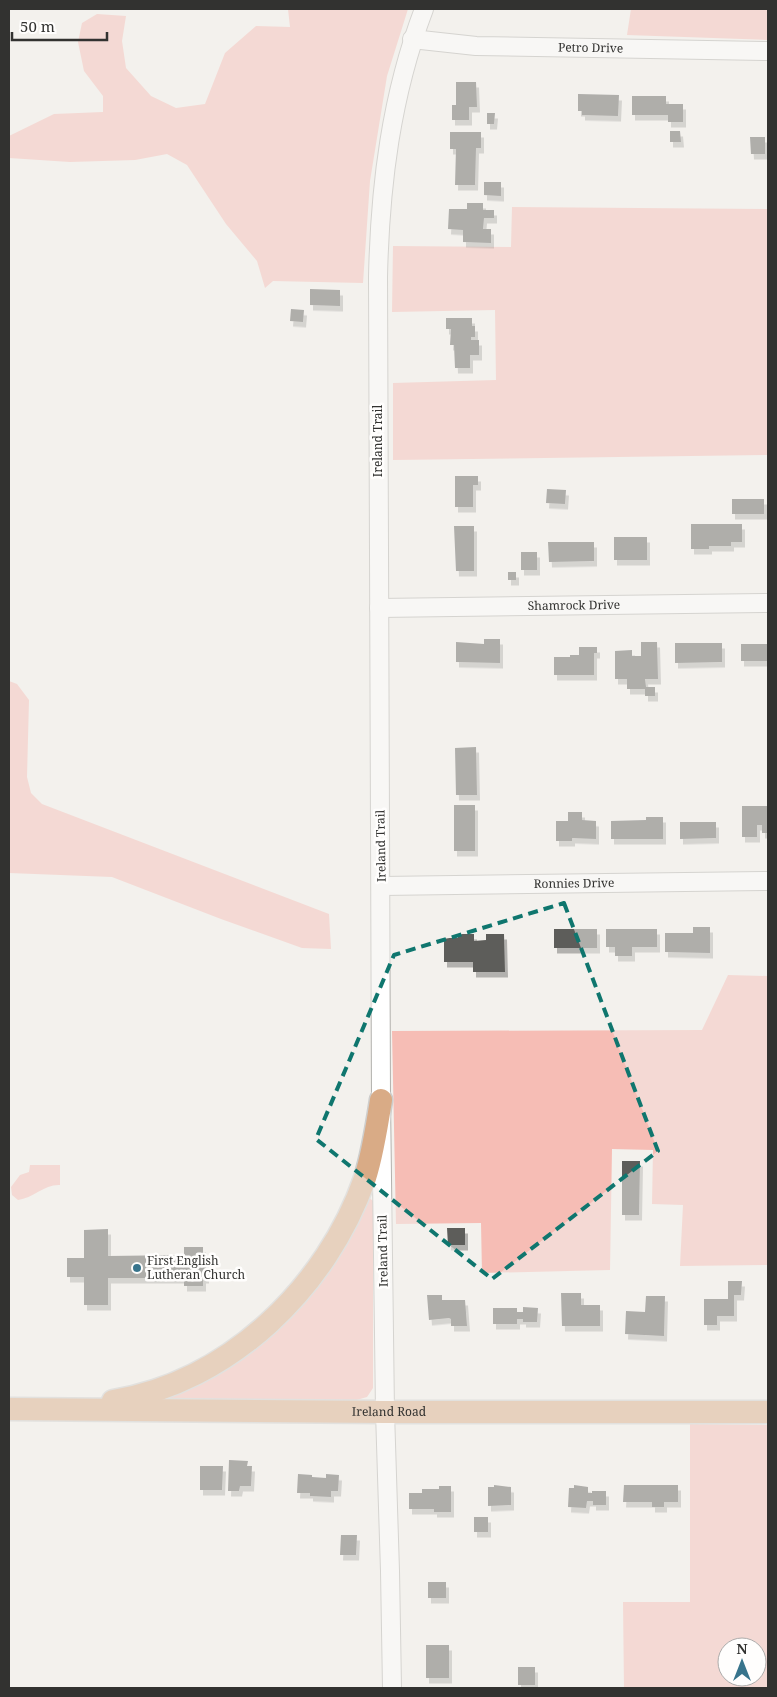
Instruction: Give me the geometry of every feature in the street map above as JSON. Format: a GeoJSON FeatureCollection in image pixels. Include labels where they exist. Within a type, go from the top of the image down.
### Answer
{"type":"FeatureCollection","features":[{"type":"Feature","properties":{"kind":"main road"},"geometry":{"type":"LineString","coordinates":[[66,1409],[125,1399],[163,1387],[192,1374],[220,1360],[242,1345],[283,1310],[320,1266],[352,1208],[365,1178],[381,1100]]}},
{"type":"Feature","properties":{"kind":"main road","name":"Ireland Road"},"geometry":{"type":"LineString","coordinates":[[9,1409],[385,1412],[768,1412]]}},
{"type":"Feature","properties":{"kind":"street","name":"Ireland Trail"},"geometry":{"type":"LineString","coordinates":[[392,1688],[385,1412],[381,1100],[382,886],[378,277],[383,184],[392,117],[412,40],[424,9]]}},
{"type":"Feature","properties":{"kind":"street","name":"Petro Drive"},"geometry":{"type":"LineString","coordinates":[[412,40],[476,46],[768,51]]}},
{"type":"Feature","properties":{"kind":"street","name":"Shamrock Drive"},"geometry":{"type":"LineString","coordinates":[[379,608],[768,603]]}},
{"type":"Feature","properties":{"kind":"street","name":"Ronnies Drive"},"geometry":{"type":"LineString","coordinates":[[382,886],[768,881]]}},
{"type":"Feature","properties":{"kind":"highlighted area"},"geometry":{"type":"Polygon","coordinates":[[[564,903],[658,1151],[492,1279],[316,1139],[394,955],[564,903]]]}},
{"type":"Feature","properties":{"kind":"shaded area"},"geometry":{"type":"Polygon","coordinates":[[[288,9],[408,9],[387,76],[370,181],[363,283],[273,281],[265,288],[257,261],[226,224],[187,165],[167,154],[135,160],[70,162],[9,158],[9,136],[54,114],[103,112],[103,96],[84,71],[78,42],[82,23],[97,14],[126,16],[122,41],[126,68],[151,96],[176,108],[205,104],[225,53],[256,26],[290,27],[288,9]]]}},
{"type":"Feature","properties":{"kind":"shaded area"},"geometry":{"type":"Polygon","coordinates":[[[631,9],[768,9],[768,40],[627,35],[631,9]]]}},
{"type":"Feature","properties":{"kind":"shaded area"},"geometry":{"type":"Polygon","coordinates":[[[512,207],[768,209],[768,455],[393,460],[393,383],[496,380],[495,310],[392,312],[393,246],[511,247],[512,207]]]}},
{"type":"Feature","properties":{"kind":"shaded area"},"geometry":{"type":"Polygon","coordinates":[[[9,681],[17,684],[29,700],[27,777],[31,793],[42,804],[329,914],[331,949],[302,948],[112,877],[9,873],[9,681]]]}},
{"type":"Feature","properties":{"kind":"shaded area"},"geometry":{"type":"Polygon","coordinates":[[[728,975],[768,976],[768,1265],[680,1266],[683,1205],[652,1204],[653,1150],[612,1149],[610,1270],[482,1273],[481,1223],[396,1224],[392,1031],[702,1030],[728,975]]]}},
{"type":"Feature","properties":{"kind":"shaded area"},"geometry":{"type":"Polygon","coordinates":[[[30,1165],[60,1165],[60,1185],[49,1187],[18,1200],[12,1195],[11,1187],[20,1175],[29,1172],[30,1165]]]}},
{"type":"Feature","properties":{"kind":"shaded area"},"geometry":{"type":"Polygon","coordinates":[[[366,1195],[373,1201],[373,1388],[367,1397],[353,1401],[171,1399],[169,1395],[227,1365],[366,1195]]]}},
{"type":"Feature","properties":{"kind":"shaded area"},"geometry":{"type":"Polygon","coordinates":[[[690,1424],[768,1425],[768,1688],[624,1688],[623,1602],[690,1602],[690,1424]]]}},
{"type":"Feature","properties":{"kind":"building"},"geometry":{"type":"Polygon","coordinates":[[[456,82],[476,82],[477,107],[469,107],[469,120],[452,120],[452,105],[456,105],[456,82]]]}},
{"type":"Feature","properties":{"kind":"building"},"geometry":{"type":"Polygon","coordinates":[[[578,94],[619,95],[618,116],[582,115],[582,111],[578,111],[578,94]]]}},
{"type":"Feature","properties":{"kind":"building"},"geometry":{"type":"Polygon","coordinates":[[[632,96],[666,96],[666,104],[683,104],[683,122],[668,122],[668,115],[632,115],[632,96]]]}},
{"type":"Feature","properties":{"kind":"building"},"geometry":{"type":"Polygon","coordinates":[[[487,113],[495,113],[494,124],[487,124],[487,113]]]}},
{"type":"Feature","properties":{"kind":"building"},"geometry":{"type":"Polygon","coordinates":[[[670,131],[680,131],[681,142],[670,142],[670,131]]]}},
{"type":"Feature","properties":{"kind":"building"},"geometry":{"type":"Polygon","coordinates":[[[450,132],[481,132],[481,148],[476,148],[475,185],[455,185],[456,149],[450,149],[450,132]]]}},
{"type":"Feature","properties":{"kind":"building"},"geometry":{"type":"Polygon","coordinates":[[[750,137],[765,137],[765,154],[751,154],[750,137]]]}},
{"type":"Feature","properties":{"kind":"building"},"geometry":{"type":"Polygon","coordinates":[[[484,182],[501,182],[501,196],[484,195],[484,182]]]}},
{"type":"Feature","properties":{"kind":"building"},"geometry":{"type":"Polygon","coordinates":[[[467,203],[483,203],[483,210],[494,210],[494,218],[484,218],[483,229],[491,229],[491,243],[463,242],[463,230],[448,229],[449,209],[467,209],[467,203]]]}},
{"type":"Feature","properties":{"kind":"building"},"geometry":{"type":"Polygon","coordinates":[[[310,289],[340,290],[340,306],[310,305],[310,289]]]}},
{"type":"Feature","properties":{"kind":"building"},"geometry":{"type":"Polygon","coordinates":[[[291,309],[304,310],[303,322],[290,321],[291,309]]]}},
{"type":"Feature","properties":{"kind":"building"},"geometry":{"type":"Polygon","coordinates":[[[446,318],[472,318],[472,326],[475,326],[475,337],[471,337],[471,340],[479,340],[479,355],[470,355],[470,368],[455,368],[454,345],[450,345],[451,329],[446,329],[446,318]]]}},
{"type":"Feature","properties":{"kind":"building"},"geometry":{"type":"Polygon","coordinates":[[[455,476],[478,476],[478,485],[473,485],[473,507],[455,507],[455,476]]]}},
{"type":"Feature","properties":{"kind":"building"},"geometry":{"type":"Polygon","coordinates":[[[547,489],[566,490],[565,504],[546,503],[547,489]]]}},
{"type":"Feature","properties":{"kind":"building"},"geometry":{"type":"Polygon","coordinates":[[[732,499],[764,499],[764,514],[732,514],[732,499]]]}},
{"type":"Feature","properties":{"kind":"building"},"geometry":{"type":"Polygon","coordinates":[[[691,524],[742,524],[742,542],[731,542],[731,546],[709,546],[709,549],[691,549],[691,524]]]}},
{"type":"Feature","properties":{"kind":"building"},"geometry":{"type":"Polygon","coordinates":[[[454,526],[474,526],[474,571],[456,571],[454,526]]]}},
{"type":"Feature","properties":{"kind":"building"},"geometry":{"type":"Polygon","coordinates":[[[614,537],[647,537],[647,560],[614,560],[614,537]]]}},
{"type":"Feature","properties":{"kind":"building"},"geometry":{"type":"Polygon","coordinates":[[[548,542],[594,542],[594,561],[549,562],[548,542]]]}},
{"type":"Feature","properties":{"kind":"building"},"geometry":{"type":"Polygon","coordinates":[[[521,552],[537,552],[537,570],[521,570],[521,552]]]}},
{"type":"Feature","properties":{"kind":"building"},"geometry":{"type":"Polygon","coordinates":[[[508,572],[516,572],[516,580],[508,580],[508,572]]]}},
{"type":"Feature","properties":{"kind":"building"},"geometry":{"type":"Polygon","coordinates":[[[484,639],[500,639],[500,663],[456,662],[456,642],[484,644],[484,639]]]}},
{"type":"Feature","properties":{"kind":"building"},"geometry":{"type":"Polygon","coordinates":[[[641,642],[657,642],[658,679],[645,679],[646,687],[655,687],[655,696],[645,696],[645,689],[627,689],[627,679],[615,679],[615,651],[632,650],[632,656],[641,656],[641,642]]]}},
{"type":"Feature","properties":{"kind":"building"},"geometry":{"type":"Polygon","coordinates":[[[675,643],[722,643],[722,662],[675,663],[675,643]]]}},
{"type":"Feature","properties":{"kind":"building"},"geometry":{"type":"Polygon","coordinates":[[[741,644],[768,644],[768,661],[741,661],[741,644]]]}},
{"type":"Feature","properties":{"kind":"building"},"geometry":{"type":"Polygon","coordinates":[[[579,647],[597,647],[597,653],[594,653],[594,675],[554,675],[554,657],[579,655],[579,647]]]}},
{"type":"Feature","properties":{"kind":"building"},"geometry":{"type":"Polygon","coordinates":[[[476,747],[477,795],[456,795],[455,748],[476,747]]]}},
{"type":"Feature","properties":{"kind":"building"},"geometry":{"type":"Polygon","coordinates":[[[454,805],[475,805],[475,851],[454,851],[454,805]]]}},
{"type":"Feature","properties":{"kind":"building"},"geometry":{"type":"Polygon","coordinates":[[[742,806],[768,806],[768,833],[762,833],[762,825],[757,825],[757,837],[742,837],[742,806]]]}},
{"type":"Feature","properties":{"kind":"building"},"geometry":{"type":"Polygon","coordinates":[[[568,812],[582,812],[582,820],[596,821],[596,839],[572,838],[572,841],[556,841],[556,821],[568,821],[568,812]]]}},
{"type":"Feature","properties":{"kind":"building"},"geometry":{"type":"Polygon","coordinates":[[[646,817],[663,817],[663,839],[611,839],[611,821],[646,820],[646,817]]]}},
{"type":"Feature","properties":{"kind":"building"},"geometry":{"type":"Polygon","coordinates":[[[680,822],[716,822],[716,838],[680,839],[680,822]]]}},
{"type":"Feature","properties":{"kind":"building"},"geometry":{"type":"Polygon","coordinates":[[[693,927],[710,927],[710,953],[665,952],[665,933],[693,933],[693,927]]]}},
{"type":"Feature","properties":{"kind":"building"},"geometry":{"type":"Polygon","coordinates":[[[554,929],[597,929],[597,948],[554,948],[554,929]]]}},
{"type":"Feature","properties":{"kind":"building"},"geometry":{"type":"Polygon","coordinates":[[[606,929],[657,929],[657,947],[632,947],[632,956],[615,956],[615,947],[606,947],[606,929]]]}},
{"type":"Feature","properties":{"kind":"building"},"geometry":{"type":"Polygon","coordinates":[[[458,934],[474,934],[474,941],[486,940],[486,934],[504,934],[505,972],[473,972],[473,962],[444,962],[444,938],[458,938],[458,934]]]}},
{"type":"Feature","properties":{"kind":"building"},"geometry":{"type":"Polygon","coordinates":[[[622,1161],[640,1161],[639,1215],[622,1215],[622,1161]]]}},
{"type":"Feature","properties":{"kind":"building"},"geometry":{"type":"Polygon","coordinates":[[[447,1228],[465,1228],[465,1245],[448,1245],[447,1228]]]}},
{"type":"Feature","properties":{"kind":"building","name":"First English Lutheran Church"},"geometry":{"type":"Polygon","coordinates":[[[108,1229],[108,1256],[184,1255],[184,1247],[203,1247],[203,1255],[206,1255],[206,1278],[203,1278],[203,1286],[184,1286],[184,1278],[108,1278],[108,1305],[84,1305],[84,1277],[67,1277],[67,1258],[84,1258],[84,1230],[108,1229]]]}},
{"type":"Feature","properties":{"kind":"building"},"geometry":{"type":"Polygon","coordinates":[[[728,1281],[742,1281],[741,1295],[734,1295],[734,1316],[717,1316],[717,1325],[704,1325],[704,1299],[728,1299],[728,1281]]]}},
{"type":"Feature","properties":{"kind":"building"},"geometry":{"type":"Polygon","coordinates":[[[561,1293],[581,1293],[581,1305],[600,1305],[600,1326],[562,1326],[561,1293]]]}},
{"type":"Feature","properties":{"kind":"building"},"geometry":{"type":"Polygon","coordinates":[[[427,1295],[442,1295],[442,1300],[465,1300],[467,1326],[451,1326],[451,1319],[449,1318],[429,1320],[427,1295]]]}},
{"type":"Feature","properties":{"kind":"building"},"geometry":{"type":"Polygon","coordinates":[[[646,1296],[665,1296],[664,1336],[625,1334],[626,1311],[645,1312],[646,1296]]]}},
{"type":"Feature","properties":{"kind":"building"},"geometry":{"type":"Polygon","coordinates":[[[523,1307],[538,1308],[537,1322],[523,1322],[523,1319],[517,1319],[517,1324],[493,1324],[493,1308],[517,1308],[517,1312],[523,1312],[523,1307]]]}},
{"type":"Feature","properties":{"kind":"building"},"geometry":{"type":"Polygon","coordinates":[[[229,1460],[248,1461],[247,1466],[252,1466],[251,1486],[240,1486],[239,1491],[228,1491],[229,1460]]]}},
{"type":"Feature","properties":{"kind":"building"},"geometry":{"type":"Polygon","coordinates":[[[200,1466],[223,1466],[222,1490],[200,1490],[200,1466]]]}},
{"type":"Feature","properties":{"kind":"building"},"geometry":{"type":"Polygon","coordinates":[[[298,1474],[326,1478],[326,1474],[339,1475],[338,1491],[331,1491],[331,1497],[310,1496],[310,1493],[297,1493],[298,1474]]]}},
{"type":"Feature","properties":{"kind":"building"},"geometry":{"type":"Polygon","coordinates":[[[494,1485],[511,1487],[511,1505],[488,1506],[488,1487],[494,1487],[494,1485]]]}},
{"type":"Feature","properties":{"kind":"building"},"geometry":{"type":"Polygon","coordinates":[[[574,1485],[588,1487],[588,1493],[592,1493],[592,1491],[606,1491],[606,1505],[593,1505],[593,1501],[587,1501],[586,1508],[568,1507],[569,1488],[574,1488],[574,1485]]]}},
{"type":"Feature","properties":{"kind":"building"},"geometry":{"type":"Polygon","coordinates":[[[624,1485],[678,1485],[678,1502],[664,1502],[664,1507],[652,1507],[652,1502],[623,1502],[624,1485]]]}},
{"type":"Feature","properties":{"kind":"building"},"geometry":{"type":"Polygon","coordinates":[[[439,1486],[451,1486],[451,1512],[434,1512],[434,1509],[409,1509],[409,1493],[422,1493],[422,1489],[439,1489],[439,1486]]]}},
{"type":"Feature","properties":{"kind":"building"},"geometry":{"type":"Polygon","coordinates":[[[474,1517],[488,1517],[488,1532],[474,1532],[474,1517]]]}},
{"type":"Feature","properties":{"kind":"building"},"geometry":{"type":"Polygon","coordinates":[[[341,1535],[357,1535],[356,1555],[340,1555],[341,1535]]]}},
{"type":"Feature","properties":{"kind":"building"},"geometry":{"type":"Polygon","coordinates":[[[428,1582],[446,1582],[446,1598],[428,1598],[428,1582]]]}},
{"type":"Feature","properties":{"kind":"building"},"geometry":{"type":"Polygon","coordinates":[[[426,1645],[449,1645],[449,1678],[426,1678],[426,1645]]]}},
{"type":"Feature","properties":{"kind":"building"},"geometry":{"type":"Polygon","coordinates":[[[518,1667],[535,1667],[535,1685],[518,1685],[518,1667]]]}},
{"type":"Feature","properties":{"kind":"place","name":"First English Lutheran Church"},"geometry":{"type":"Point","coordinates":[137,1268]}}]}
